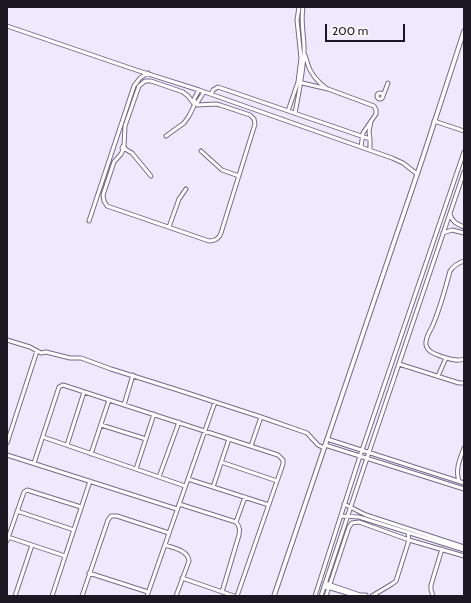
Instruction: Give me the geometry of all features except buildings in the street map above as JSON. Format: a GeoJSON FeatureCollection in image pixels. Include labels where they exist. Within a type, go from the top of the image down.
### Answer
{"type":"FeatureCollection","features":[{"type":"Feature","properties":{"kind":"street"},"geometry":{"type":"LineString","coordinates":[[288,111],[300,82],[301,50],[297,20],[299,7]]}},
{"type":"Feature","properties":{"kind":"street"},"geometry":{"type":"LineString","coordinates":[[295,113],[304,54],[302,25],[303,7]]}},
{"type":"Feature","properties":{"kind":"street"},"geometry":{"type":"LineString","coordinates":[[7,26],[211,94],[398,160],[417,174]]}},
{"type":"Feature","properties":{"kind":"street"},"geometry":{"type":"LineString","coordinates":[[274,596],[464,31]]}},
{"type":"Feature","properties":{"kind":"street"},"geometry":{"type":"LineString","coordinates":[[304,54],[312,74],[328,89]]}},
{"type":"Feature","properties":{"kind":"street"},"geometry":{"type":"LineString","coordinates":[[89,221],[134,86],[140,78],[148,73]]}},
{"type":"Feature","properties":{"kind":"street"},"geometry":{"type":"LineString","coordinates":[[151,81],[183,92],[187,94],[195,104],[218,104],[250,115],[255,122],[255,127],[220,236],[215,240],[209,241],[110,208],[105,204],[103,195],[114,162],[121,154],[125,126],[139,86],[143,82],[151,81]]}},
{"type":"Feature","properties":{"kind":"street"},"geometry":{"type":"LineString","coordinates":[[300,82],[328,89],[372,105],[376,109]]}},
{"type":"Feature","properties":{"kind":"street"},"geometry":{"type":"LineString","coordinates":[[361,147],[364,131],[376,114],[376,109],[380,99],[377,97],[378,94],[383,96],[388,82]]}},
{"type":"Feature","properties":{"kind":"street"},"geometry":{"type":"LineString","coordinates":[[211,94],[213,90],[218,87],[370,139]]}},
{"type":"Feature","properties":{"kind":"street"},"geometry":{"type":"LineString","coordinates":[[195,104],[194,99],[199,90]]}},
{"type":"Feature","properties":{"kind":"street"},"geometry":{"type":"LineString","coordinates":[[166,136],[184,123],[204,92]]}},
{"type":"Feature","properties":{"kind":"street"},"geometry":{"type":"LineString","coordinates":[[370,150],[369,132],[371,121]]}},
{"type":"Feature","properties":{"kind":"street"},"geometry":{"type":"LineString","coordinates":[[434,121],[464,131]]}},
{"type":"Feature","properties":{"kind":"street"},"geometry":{"type":"LineString","coordinates":[[115,144],[132,153],[151,176]]}},
{"type":"Feature","properties":{"kind":"street"},"geometry":{"type":"LineString","coordinates":[[113,148],[123,148]]}},
{"type":"Feature","properties":{"kind":"street"},"geometry":{"type":"LineString","coordinates":[[201,152],[222,170],[239,176]]}},
{"type":"Feature","properties":{"kind":"street"},"geometry":{"type":"LineString","coordinates":[[315,596],[362,450],[464,152]]}},
{"type":"Feature","properties":{"kind":"street"},"geometry":{"type":"LineString","coordinates":[[321,596],[464,172]]}},
{"type":"Feature","properties":{"kind":"street"},"geometry":{"type":"LineString","coordinates":[[169,227],[179,199],[186,189]]}},
{"type":"Feature","properties":{"kind":"street"},"geometry":{"type":"LineString","coordinates":[[450,214],[454,222],[464,227]]}},
{"type":"Feature","properties":{"kind":"street"},"geometry":{"type":"LineString","coordinates":[[443,233],[452,230],[464,232]]}},
{"type":"Feature","properties":{"kind":"street"},"geometry":{"type":"LineString","coordinates":[[464,261],[458,263],[450,271],[436,318],[426,339],[426,346],[431,353],[457,361],[464,358]]}},
{"type":"Feature","properties":{"kind":"street"},"geometry":{"type":"LineString","coordinates":[[7,340],[30,347],[40,353],[46,352],[68,358],[79,357],[307,433],[318,445],[367,458],[464,489]]}},
{"type":"Feature","properties":{"kind":"street"},"geometry":{"type":"LineString","coordinates":[[7,443],[37,351]]}},
{"type":"Feature","properties":{"kind":"street"},"geometry":{"type":"LineString","coordinates":[[438,376],[446,358]]}},
{"type":"Feature","properties":{"kind":"street"},"geometry":{"type":"LineString","coordinates":[[399,364],[459,383],[464,383]]}},
{"type":"Feature","properties":{"kind":"street"},"geometry":{"type":"LineString","coordinates":[[124,405],[133,375]]}},
{"type":"Feature","properties":{"kind":"street"},"geometry":{"type":"LineString","coordinates":[[34,463],[60,386],[63,385],[278,455],[281,457],[283,464],[237,596]]}},
{"type":"Feature","properties":{"kind":"street"},"geometry":{"type":"LineString","coordinates":[[67,445],[84,392]]}},
{"type":"Feature","properties":{"kind":"street"},"geometry":{"type":"LineString","coordinates":[[91,454],[109,400]]}},
{"type":"Feature","properties":{"kind":"street"},"geometry":{"type":"LineString","coordinates":[[90,573],[147,594],[215,402]]}},
{"type":"Feature","properties":{"kind":"street"},"geometry":{"type":"LineString","coordinates":[[136,469],[154,414]]}},
{"type":"Feature","properties":{"kind":"street"},"geometry":{"type":"LineString","coordinates":[[251,446],[261,417]]}},
{"type":"Feature","properties":{"kind":"street"},"geometry":{"type":"LineString","coordinates":[[159,477],[179,422]]}},
{"type":"Feature","properties":{"kind":"street"},"geometry":{"type":"LineString","coordinates":[[101,424],[146,439]]}},
{"type":"Feature","properties":{"kind":"street"},"geometry":{"type":"LineString","coordinates":[[43,437],[185,486]]}},
{"type":"Feature","properties":{"kind":"street"},"geometry":{"type":"LineString","coordinates":[[213,487],[229,439]]}},
{"type":"Feature","properties":{"kind":"street"},"geometry":{"type":"LineString","coordinates":[[327,439],[464,483]]}},
{"type":"Feature","properties":{"kind":"street"},"geometry":{"type":"LineString","coordinates":[[459,481],[457,469],[464,448]]}},
{"type":"Feature","properties":{"kind":"street"},"geometry":{"type":"LineString","coordinates":[[7,455],[177,509]]}},
{"type":"Feature","properties":{"kind":"street"},"geometry":{"type":"LineString","coordinates":[[221,462],[277,480]]}},
{"type":"Feature","properties":{"kind":"street"},"geometry":{"type":"LineString","coordinates":[[410,472],[411,466]]}},
{"type":"Feature","properties":{"kind":"street"},"geometry":{"type":"LineString","coordinates":[[188,479],[269,505]]}},
{"type":"Feature","properties":{"kind":"street"},"geometry":{"type":"LineString","coordinates":[[52,596],[90,481]]}},
{"type":"Feature","properties":{"kind":"street"},"geometry":{"type":"LineString","coordinates":[[65,556],[8,539],[17,511],[24,492],[27,490],[81,508]]}},
{"type":"Feature","properties":{"kind":"street"},"geometry":{"type":"LineString","coordinates":[[236,522],[245,497]]}},
{"type":"Feature","properties":{"kind":"street"},"geometry":{"type":"LineString","coordinates":[[179,504],[236,522],[239,526],[239,535],[222,592]]}},
{"type":"Feature","properties":{"kind":"street"},"geometry":{"type":"LineString","coordinates":[[344,504],[361,513],[464,550]]}},
{"type":"Feature","properties":{"kind":"street"},"geometry":{"type":"LineString","coordinates":[[17,511],[74,530]]}},
{"type":"Feature","properties":{"kind":"street"},"geometry":{"type":"LineString","coordinates":[[82,596],[108,520],[111,516],[117,516],[169,533]]}},
{"type":"Feature","properties":{"kind":"street"},"geometry":{"type":"LineString","coordinates":[[340,516],[359,517],[416,536],[428,537],[464,547]]}},
{"type":"Feature","properties":{"kind":"street"},"geometry":{"type":"LineString","coordinates":[[326,596],[349,527],[352,523],[359,522],[409,540],[464,556]]}},
{"type":"Feature","properties":{"kind":"street"},"geometry":{"type":"LineString","coordinates":[[330,586],[360,595],[369,595],[392,584],[396,580],[409,540],[408,533]]}},
{"type":"Feature","properties":{"kind":"street"},"geometry":{"type":"LineString","coordinates":[[409,540],[416,536]]}},
{"type":"Feature","properties":{"kind":"street"},"geometry":{"type":"LineString","coordinates":[[15,596],[32,545]]}},
{"type":"Feature","properties":{"kind":"street"},"geometry":{"type":"LineString","coordinates":[[165,545],[183,552],[188,556],[189,561],[176,596]]}},
{"type":"Feature","properties":{"kind":"street"},"geometry":{"type":"LineString","coordinates":[[433,596],[431,585],[442,549]]}},
{"type":"Feature","properties":{"kind":"street"},"geometry":{"type":"LineString","coordinates":[[182,578],[234,596]]}},
{"type":"Feature","properties":{"kind":"street"},"geometry":{"type":"LineString","coordinates":[[325,584],[357,596]]}}]}
